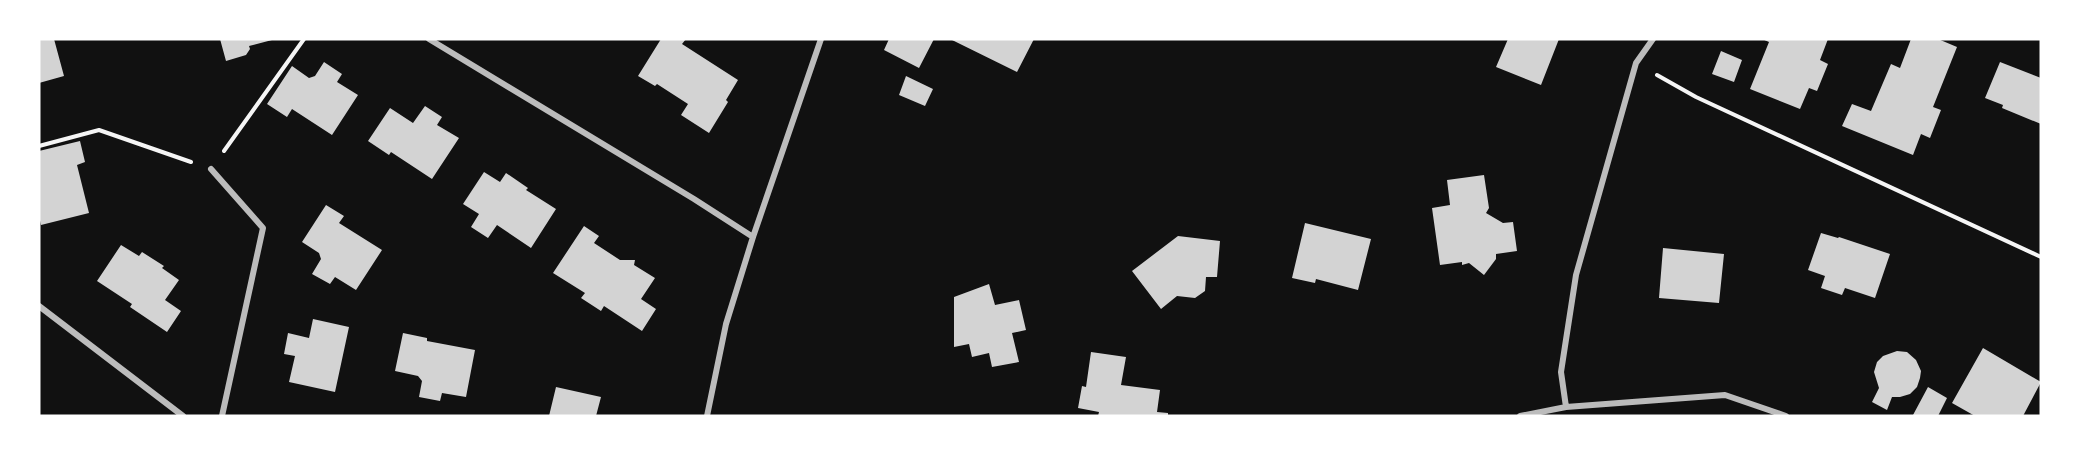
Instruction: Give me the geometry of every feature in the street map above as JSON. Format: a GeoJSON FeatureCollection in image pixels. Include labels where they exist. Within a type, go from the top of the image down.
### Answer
{"type":"FeatureCollection","features":[{"type":"Feature","properties":{"kind":"street"},"geometry":{"type":"LineString","coordinates":[[429,39],[721,215],[753,237]]}},
{"type":"Feature","properties":{"kind":"street"},"geometry":{"type":"LineString","coordinates":[[707,416],[726,324],[753,237],[822,39]]}},
{"type":"Feature","properties":{"kind":"street"},"geometry":{"type":"LineString","coordinates":[[1566,407],[1561,372],[1576,275],[1636,63],[1653,39]]}},
{"type":"Feature","properties":{"kind":"street"},"geometry":{"type":"LineString","coordinates":[[211,169],[263,228],[222,416]]}},
{"type":"Feature","properties":{"kind":"street"},"geometry":{"type":"LineString","coordinates":[[39,306],[183,416]]}},
{"type":"Feature","properties":{"kind":"street"},"geometry":{"type":"LineString","coordinates":[[1520,416],[1566,407],[1725,395],[1786,416]]}},
{"type":"Feature","properties":{"kind":"path"},"geometry":{"type":"LineString","coordinates":[[39,146],[99,130],[211,169],[304,39]]}},
{"type":"Feature","properties":{"kind":"path"},"geometry":{"type":"LineString","coordinates":[[1636,63],[1696,97],[2041,257]]}},
{"type":"Feature","properties":{"kind":"building"},"geometry":{"type":"Polygon","coordinates":[[[39,39],[54,39],[64,76],[39,83],[39,39]]]}},
{"type":"Feature","properties":{"kind":"building"},"geometry":{"type":"Polygon","coordinates":[[[220,39],[272,40],[249,46],[250,49],[246,55],[226,61],[220,39]]]}},
{"type":"Feature","properties":{"kind":"building"},"geometry":{"type":"Polygon","coordinates":[[[661,39],[686,39],[682,44],[738,80],[709,133],[681,115],[688,104],[657,84],[655,86],[638,76],[661,39]]]}},
{"type":"Feature","properties":{"kind":"building"},"geometry":{"type":"Polygon","coordinates":[[[889,39],[934,39],[919,68],[884,50],[889,39]]]}},
{"type":"Feature","properties":{"kind":"building"},"geometry":{"type":"Polygon","coordinates":[[[950,39],[1034,39],[1017,72],[950,39]]]}},
{"type":"Feature","properties":{"kind":"building"},"geometry":{"type":"Polygon","coordinates":[[[1508,39],[1559,39],[1541,85],[1496,67],[1508,39]]]}},
{"type":"Feature","properties":{"kind":"building"},"geometry":{"type":"Polygon","coordinates":[[[1762,39],[1828,39],[1820,60],[1828,64],[1817,91],[1809,88],[1800,109],[1750,89],[1769,42],[1762,39]]]}},
{"type":"Feature","properties":{"kind":"building"},"geometry":{"type":"Polygon","coordinates":[[[1911,39],[1938,39],[1957,47],[1933,107],[1941,110],[1930,138],[1921,134],[1913,155],[1842,126],[1852,104],[1871,111],[1891,64],[1900,68],[1911,39]]]}},
{"type":"Feature","properties":{"kind":"building"},"geometry":{"type":"Polygon","coordinates":[[[1721,51],[1742,60],[1734,82],[1712,74],[1721,51]]]}},
{"type":"Feature","properties":{"kind":"building"},"geometry":{"type":"Polygon","coordinates":[[[324,62],[342,74],[337,82],[358,95],[332,135],[292,109],[287,117],[267,104],[292,66],[309,78],[315,76],[324,62]]]}},
{"type":"Feature","properties":{"kind":"building"},"geometry":{"type":"Polygon","coordinates":[[[2000,62],[2041,78],[2041,124],[2002,108],[2003,105],[1985,98],[2000,62]]]}},
{"type":"Feature","properties":{"kind":"building"},"geometry":{"type":"Polygon","coordinates":[[[906,76],[933,89],[925,106],[899,95],[906,76]]]}},
{"type":"Feature","properties":{"kind":"building"},"geometry":{"type":"Polygon","coordinates":[[[425,106],[442,117],[437,125],[459,138],[432,179],[391,152],[389,155],[368,141],[390,108],[413,123],[425,106]]]}},
{"type":"Feature","properties":{"kind":"building"},"geometry":{"type":"Polygon","coordinates":[[[80,141],[85,162],[77,165],[89,213],[41,225],[39,151],[80,141]]]}},
{"type":"Feature","properties":{"kind":"building"},"geometry":{"type":"Polygon","coordinates":[[[484,172],[500,182],[506,173],[528,188],[526,190],[556,209],[531,248],[497,225],[488,238],[471,227],[479,214],[463,204],[484,172]]]}},
{"type":"Feature","properties":{"kind":"building"},"geometry":{"type":"Polygon","coordinates":[[[1484,175],[1489,208],[1486,213],[1503,223],[1513,222],[1517,251],[1496,254],[1496,259],[1484,275],[1469,263],[1440,265],[1432,208],[1450,205],[1447,180],[1484,175]]]}},
{"type":"Feature","properties":{"kind":"building"},"geometry":{"type":"Polygon","coordinates":[[[326,205],[344,216],[339,223],[382,250],[356,290],[335,277],[330,284],[312,274],[321,259],[319,253],[302,242],[326,205]]]}},
{"type":"Feature","properties":{"kind":"building"},"geometry":{"type":"Polygon","coordinates":[[[1305,223],[1371,239],[1358,290],[1316,279],[1315,283],[1292,278],[1305,223]]]}},
{"type":"Feature","properties":{"kind":"building"},"geometry":{"type":"Polygon","coordinates":[[[584,226],[599,236],[594,243],[620,260],[635,260],[634,265],[655,278],[641,299],[656,309],[642,331],[604,306],[601,311],[581,298],[585,293],[553,273],[584,226]]]}},
{"type":"Feature","properties":{"kind":"building"},"geometry":{"type":"Polygon","coordinates":[[[1821,233],[1890,254],[1875,298],[1845,288],[1842,295],[1821,288],[1825,276],[1808,270],[1821,233]]]}},
{"type":"Feature","properties":{"kind":"building"},"geometry":{"type":"Polygon","coordinates":[[[1178,236],[1220,241],[1217,277],[1206,277],[1205,291],[1195,298],[1177,296],[1161,309],[1132,271],[1178,236]]]}},
{"type":"Feature","properties":{"kind":"building"},"geometry":{"type":"Polygon","coordinates":[[[121,245],[139,256],[142,252],[164,266],[162,268],[179,280],[165,300],[181,311],[167,332],[130,307],[132,304],[97,281],[121,245]]]}},
{"type":"Feature","properties":{"kind":"building"},"geometry":{"type":"Polygon","coordinates":[[[1663,248],[1724,254],[1719,303],[1659,298],[1663,248]]]}},
{"type":"Feature","properties":{"kind":"building"},"geometry":{"type":"Polygon","coordinates":[[[989,284],[995,305],[1019,300],[1026,330],[1012,333],[1019,362],[992,367],[989,353],[972,357],[969,344],[954,347],[954,297],[989,284]]]}},
{"type":"Feature","properties":{"kind":"building"},"geometry":{"type":"Polygon","coordinates":[[[313,319],[349,327],[335,392],[289,382],[295,356],[284,354],[288,333],[309,338],[313,319]]]}},
{"type":"Feature","properties":{"kind":"building"},"geometry":{"type":"Polygon","coordinates":[[[403,333],[427,338],[427,341],[475,350],[466,397],[442,393],[440,401],[419,397],[422,381],[418,376],[395,371],[403,333]]]}},
{"type":"Feature","properties":{"kind":"building"},"geometry":{"type":"Polygon","coordinates":[[[1983,348],[2041,382],[2023,416],[1975,416],[1952,403],[1983,348]]]}},
{"type":"Feature","properties":{"kind":"building"},"geometry":{"type":"Polygon","coordinates":[[[1897,351],[1907,352],[1916,360],[1921,371],[1920,378],[1917,387],[1910,394],[1892,397],[1887,410],[1872,402],[1879,388],[1874,372],[1877,362],[1883,356],[1897,351]]]}},
{"type":"Feature","properties":{"kind":"building"},"geometry":{"type":"Polygon","coordinates":[[[1091,352],[1126,357],[1121,385],[1160,390],[1157,412],[1168,413],[1168,416],[1098,416],[1099,412],[1078,408],[1082,386],[1086,387],[1091,352]]]}},
{"type":"Feature","properties":{"kind":"building"},"geometry":{"type":"Polygon","coordinates":[[[556,387],[601,397],[596,416],[549,416],[556,387]]]}},
{"type":"Feature","properties":{"kind":"building"},"geometry":{"type":"Polygon","coordinates":[[[1928,387],[1947,398],[1938,416],[1914,416],[1913,415],[1928,387]]]}}]}
